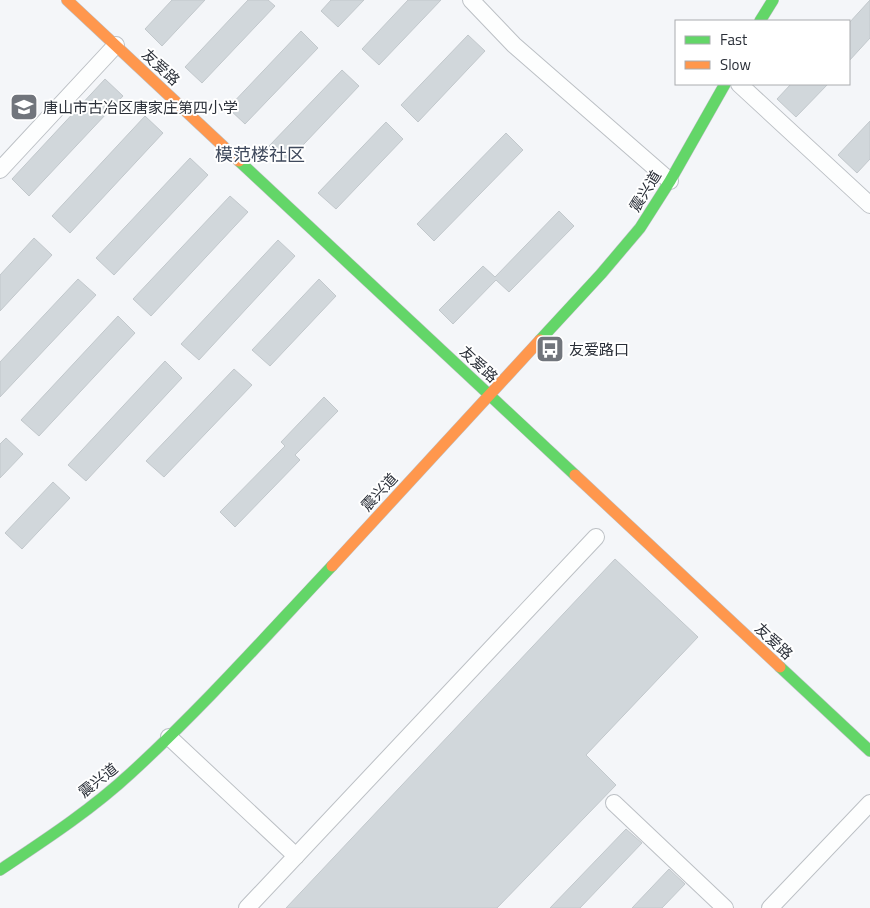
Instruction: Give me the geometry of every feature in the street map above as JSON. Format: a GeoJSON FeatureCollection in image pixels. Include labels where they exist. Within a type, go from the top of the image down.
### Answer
{"type":"FeatureCollection","features":[{"type":"Feature","properties":{"kind":"street","name":"友爱路"},"geometry":{"type":"LineString","coordinates":[[66,0],[870,751]]}},
{"type":"Feature","properties":{"kind":"street"},"geometry":{"type":"LineString","coordinates":[[471,0],[514,45],[670,181]]}},
{"type":"Feature","properties":{"kind":"street"},"geometry":{"type":"LineString","coordinates":[[761,20],[772,0]]}},
{"type":"Feature","properties":{"kind":"street"},"geometry":{"type":"LineString","coordinates":[[0,170],[116,45]]}},
{"type":"Feature","properties":{"kind":"street","name":"震兴道"},"geometry":{"type":"LineString","coordinates":[[0,870],[71,821],[130,774],[169,737],[217,690],[490,395],[601,274],[640,228],[670,181],[724,85]]}},
{"type":"Feature","properties":{"kind":"street"},"geometry":{"type":"LineString","coordinates":[[740,85],[870,205]]}},
{"type":"Feature","properties":{"kind":"street"},"geometry":{"type":"LineString","coordinates":[[247,908],[596,537]]}},
{"type":"Feature","properties":{"kind":"street"},"geometry":{"type":"LineString","coordinates":[[169,737],[296,856]]}},
{"type":"Feature","properties":{"kind":"street"},"geometry":{"type":"LineString","coordinates":[[770,908],[870,802]]}},
{"type":"Feature","properties":{"kind":"street"},"geometry":{"type":"LineString","coordinates":[[614,803],[725,908]]}},
{"type":"Feature","properties":{"kind":"building"},"geometry":{"type":"Polygon","coordinates":[[[172,0],[205,0],[162,46],[145,29],[172,0]]]}},
{"type":"Feature","properties":{"kind":"building"},"geometry":{"type":"Polygon","coordinates":[[[248,0],[268,0],[275,6],[202,83],[185,67],[248,0]]]}},
{"type":"Feature","properties":{"kind":"building"},"geometry":{"type":"Polygon","coordinates":[[[331,0],[364,0],[338,27],[321,11],[331,0]]]}},
{"type":"Feature","properties":{"kind":"building"},"geometry":{"type":"Polygon","coordinates":[[[408,0],[441,0],[379,65],[362,49],[408,0]]]}},
{"type":"Feature","properties":{"kind":"building"},"geometry":{"type":"Polygon","coordinates":[[[870,0],[870,38],[850,60],[850,22],[870,0]]]}},
{"type":"Feature","properties":{"kind":"building"},"geometry":{"type":"Polygon","coordinates":[[[301,31],[318,48],[245,124],[228,108],[301,31]]]}},
{"type":"Feature","properties":{"kind":"building"},"geometry":{"type":"Polygon","coordinates":[[[468,35],[485,51],[418,122],[401,105],[468,35]]]}},
{"type":"Feature","properties":{"kind":"building"},"geometry":{"type":"Polygon","coordinates":[[[342,70],[359,86],[286,163],[269,146],[342,70]]]}},
{"type":"Feature","properties":{"kind":"building"},"geometry":{"type":"Polygon","coordinates":[[[105,79],[123,96],[29,196],[12,179],[105,79]]]}},
{"type":"Feature","properties":{"kind":"building"},"geometry":{"type":"Polygon","coordinates":[[[790,85],[827,85],[796,117],[777,99],[790,85]]]}},
{"type":"Feature","properties":{"kind":"building"},"geometry":{"type":"Polygon","coordinates":[[[145,116],[163,133],[70,233],[52,216],[145,116]]]}},
{"type":"Feature","properties":{"kind":"building"},"geometry":{"type":"Polygon","coordinates":[[[870,121],[870,159],[857,173],[838,155],[870,121]]]}},
{"type":"Feature","properties":{"kind":"building"},"geometry":{"type":"Polygon","coordinates":[[[386,122],[403,139],[336,209],[318,193],[386,122]]]}},
{"type":"Feature","properties":{"kind":"building"},"geometry":{"type":"Polygon","coordinates":[[[506,133],[523,150],[434,241],[417,224],[506,133]]]}},
{"type":"Feature","properties":{"kind":"building"},"geometry":{"type":"Polygon","coordinates":[[[190,158],[208,175],[114,275],[96,258],[190,158]]]}},
{"type":"Feature","properties":{"kind":"building"},"geometry":{"type":"Polygon","coordinates":[[[230,196],[248,212],[151,316],[133,299],[230,196]]]}},
{"type":"Feature","properties":{"kind":"building"},"geometry":{"type":"Polygon","coordinates":[[[559,211],[574,226],[509,292],[496,280],[453,324],[439,310],[483,266],[495,277],[559,211]]]}},
{"type":"Feature","properties":{"kind":"building"},"geometry":{"type":"Polygon","coordinates":[[[34,238],[52,255],[0,311],[0,275],[34,238]]]}},
{"type":"Feature","properties":{"kind":"building"},"geometry":{"type":"Polygon","coordinates":[[[278,240],[295,256],[199,360],[181,344],[278,240]]]}},
{"type":"Feature","properties":{"kind":"building"},"geometry":{"type":"Polygon","coordinates":[[[78,279],[96,295],[0,397],[0,362],[78,279]]]}},
{"type":"Feature","properties":{"kind":"building"},"geometry":{"type":"Polygon","coordinates":[[[319,279],[336,296],[270,366],[252,350],[319,279]]]}},
{"type":"Feature","properties":{"kind":"building"},"geometry":{"type":"Polygon","coordinates":[[[118,316],[135,333],[39,436],[21,420],[118,316]]]}},
{"type":"Feature","properties":{"kind":"building"},"geometry":{"type":"Polygon","coordinates":[[[165,361],[182,378],[86,481],[68,465],[165,361]]]}},
{"type":"Feature","properties":{"kind":"building"},"geometry":{"type":"Polygon","coordinates":[[[234,369],[252,385],[164,477],[146,461],[234,369]]]}},
{"type":"Feature","properties":{"kind":"building"},"geometry":{"type":"Polygon","coordinates":[[[324,397],[338,411],[295,455],[300,460],[235,527],[220,512],[285,446],[281,442],[324,397]]]}},
{"type":"Feature","properties":{"kind":"building"},"geometry":{"type":"Polygon","coordinates":[[[6,438],[23,454],[0,478],[0,444],[6,438]]]}},
{"type":"Feature","properties":{"kind":"building"},"geometry":{"type":"Polygon","coordinates":[[[53,482],[70,498],[22,549],[5,533],[53,482]]]}},
{"type":"Feature","properties":{"kind":"building"},"geometry":{"type":"Polygon","coordinates":[[[615,559],[698,637],[586,755],[616,785],[497,908],[286,908],[615,559]]]}},
{"type":"Feature","properties":{"kind":"building"},"geometry":{"type":"Polygon","coordinates":[[[626,829],[642,843],[580,908],[550,908],[626,829]]]}},
{"type":"Feature","properties":{"kind":"building"},"geometry":{"type":"Polygon","coordinates":[[[669,869],[685,884],[662,908],[632,908],[669,869]]]}},
{"type":"Feature","properties":{"kind":"traffic: fast"},"geometry":{"type":"LineString","coordinates":[[761,20],[773,0]]}},
{"type":"Feature","properties":{"kind":"traffic: fast"},"geometry":{"type":"LineString","coordinates":[[540,340],[601,274],[640,228],[670,181],[724,85]]}},
{"type":"Feature","properties":{"kind":"traffic: fast"},"geometry":{"type":"LineString","coordinates":[[239,161],[575,475]]}},
{"type":"Feature","properties":{"kind":"traffic: fast"},"geometry":{"type":"LineString","coordinates":[[0,870],[51,836],[116,787],[208,697],[332,566]]}},
{"type":"Feature","properties":{"kind":"traffic: fast"},"geometry":{"type":"LineString","coordinates":[[780,667],[870,751]]}},
{"type":"Feature","properties":{"kind":"traffic: slow"},"geometry":{"type":"LineString","coordinates":[[67,0],[239,161]]}},
{"type":"Feature","properties":{"kind":"traffic: slow"},"geometry":{"type":"LineString","coordinates":[[332,566],[540,340]]}},
{"type":"Feature","properties":{"kind":"traffic: slow"},"geometry":{"type":"LineString","coordinates":[[575,475],[780,667]]}},
{"type":"Feature","properties":{"kind":"place","name":"唐山市古冶区唐家庄第四小学"},"geometry":{"type":"Point","coordinates":[24,107]}},
{"type":"Feature","properties":{"kind":"place","name":"友爱路口"},"geometry":{"type":"Point","coordinates":[550,349]}},
{"type":"Feature","properties":{"kind":"district","name":"模范楼社区"},"geometry":{"type":"Point","coordinates":[260,154]}}]}
